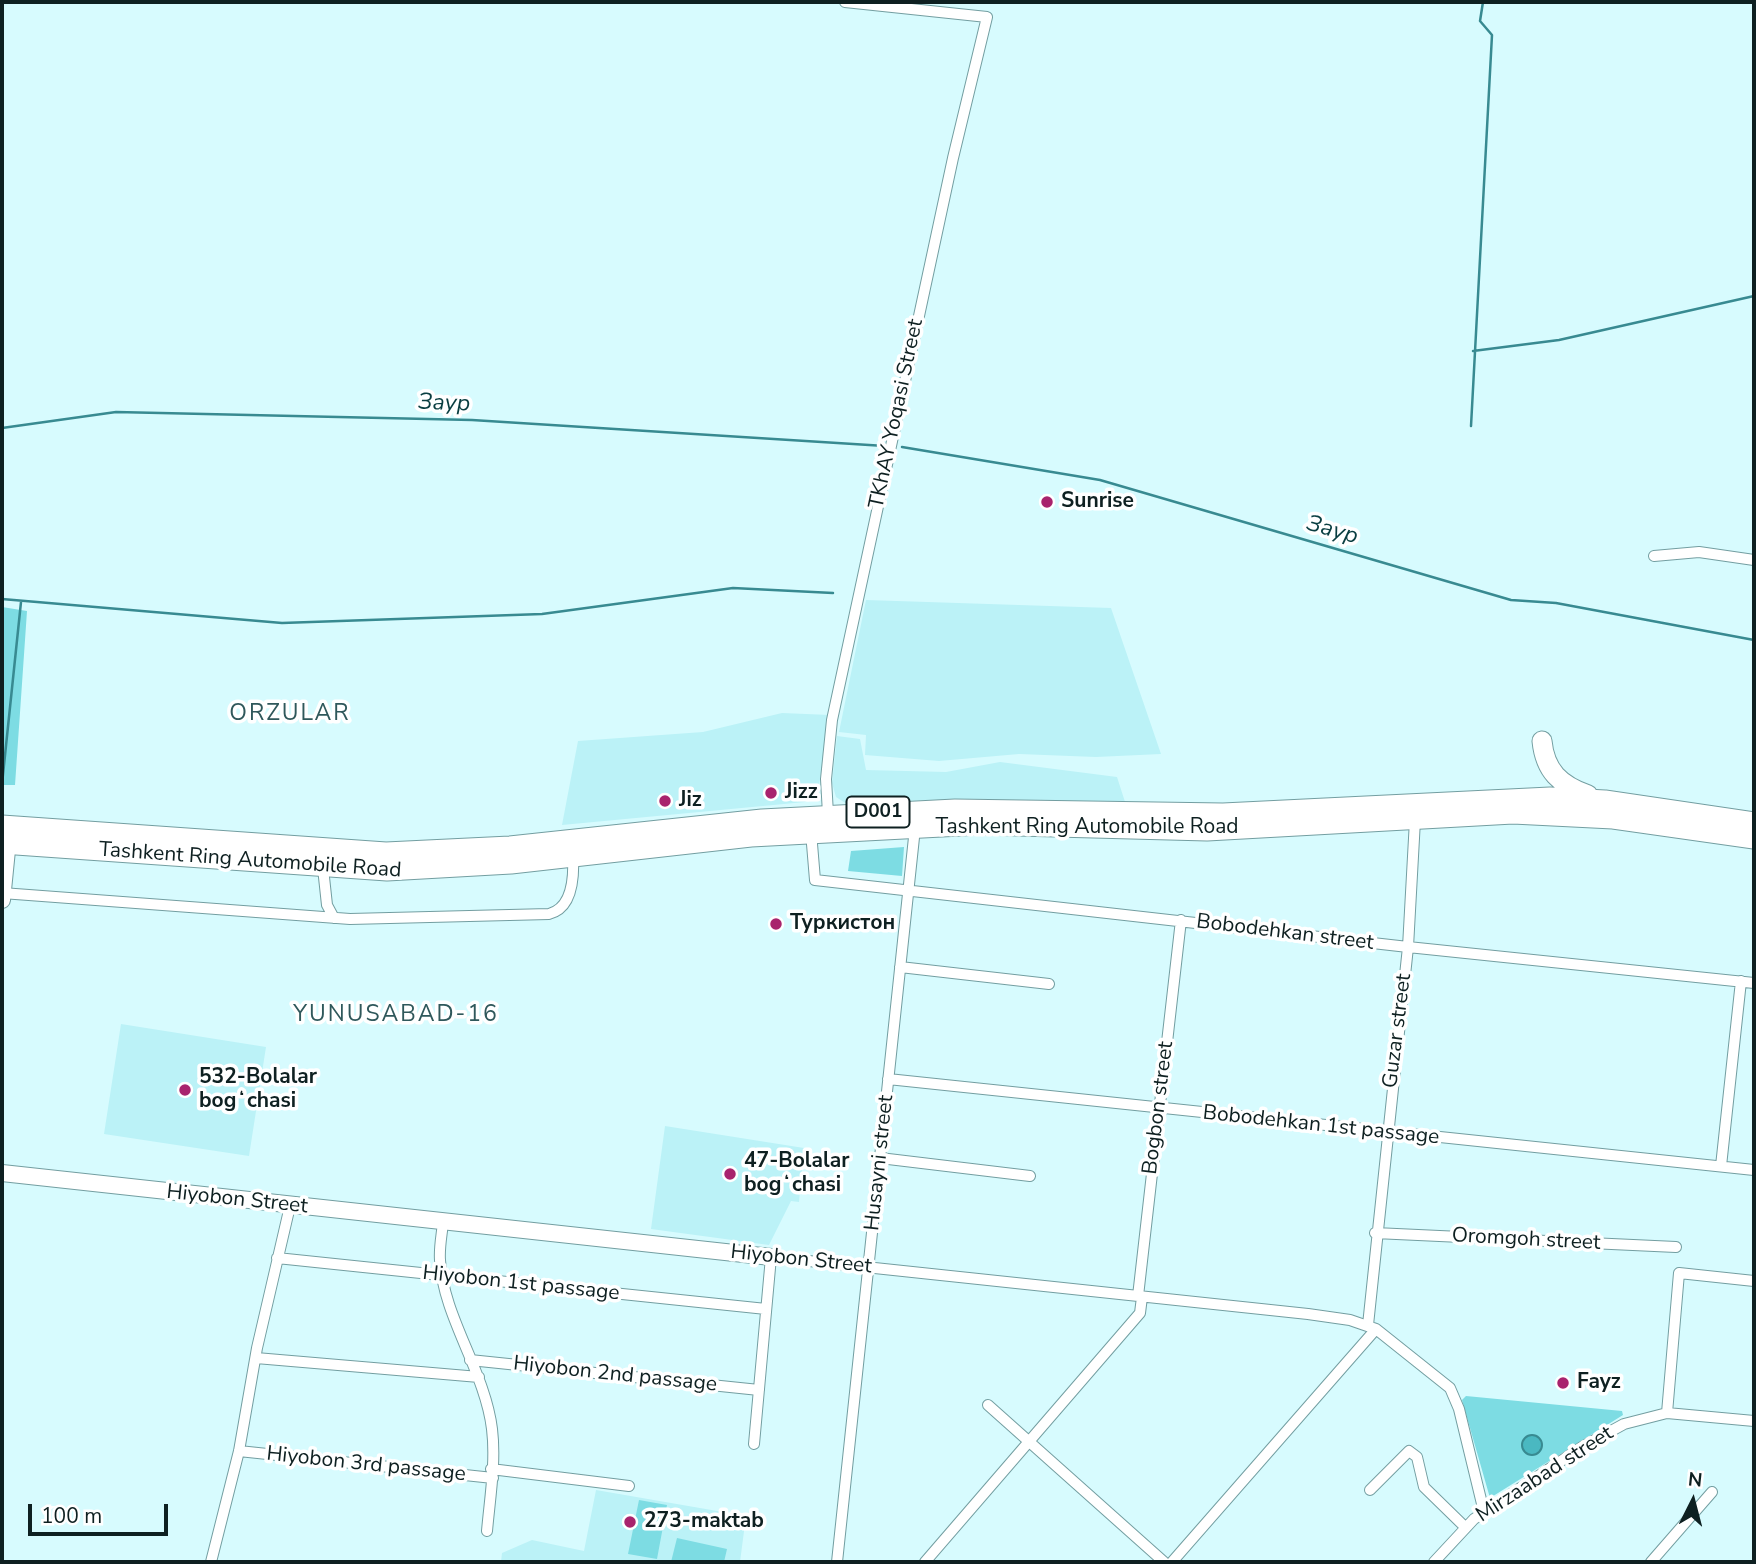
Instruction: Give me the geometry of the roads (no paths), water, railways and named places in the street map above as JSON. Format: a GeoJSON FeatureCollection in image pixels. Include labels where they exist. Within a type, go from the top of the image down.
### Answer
{"type":"FeatureCollection","features":[{"type":"Feature","properties":{"kind":"highway"},"geometry":{"type":"LineString","coordinates":[[1542,741],[1548,767],[1557,779],[1579,792],[1605,800]]}},
{"type":"Feature","properties":{"kind":"highway","name":"Tashkent Ring Automobile Road"},"geometry":{"type":"LineString","coordinates":[[5,840],[356,852],[572,849],[811,832],[1518,797],[1605,800],[1754,822]]}},
{"type":"Feature","properties":{"kind":"highway","name":"Tashkent Ring Automobile Road"},"geometry":{"type":"LineString","coordinates":[[5,840],[324,868],[418,871],[828,814],[955,809],[1217,831],[1513,814],[1601,818],[1754,839]]}},
{"type":"Feature","properties":{"kind":"street","name":"TKhAY Yoqasi Street"},"geometry":{"type":"LineString","coordinates":[[828,814],[826,779],[832,720],[950,171],[988,17],[845,2]]}},
{"type":"Feature","properties":{"kind":"street"},"geometry":{"type":"LineString","coordinates":[[1654,556],[1699,552],[1754,560]]}},
{"type":"Feature","properties":{"kind":"street","name":"Guzar street"},"geometry":{"type":"LineString","coordinates":[[1372,1327],[1375,1233],[1408,947],[1415,820]]}},
{"type":"Feature","properties":{"kind":"street","name":"Husayni street"},"geometry":{"type":"LineString","coordinates":[[837,1562],[915,828]]}},
{"type":"Feature","properties":{"kind":"street","name":"Bobodehkan street"},"geometry":{"type":"LineString","coordinates":[[811,832],[815,880],[1754,983]]}},
{"type":"Feature","properties":{"kind":"street"},"geometry":{"type":"LineString","coordinates":[[2,900],[5,840]]}},
{"type":"Feature","properties":{"kind":"street"},"geometry":{"type":"LineString","coordinates":[[2,893],[334,918],[552,914],[562,908],[570,891],[572,849]]}},
{"type":"Feature","properties":{"kind":"street"},"geometry":{"type":"LineString","coordinates":[[324,868],[327,905],[334,918]]}},
{"type":"Feature","properties":{"kind":"street","name":"Bogbon street"},"geometry":{"type":"LineString","coordinates":[[925,1562],[1140,1313],[1159,1109],[1181,920]]}},
{"type":"Feature","properties":{"kind":"street"},"geometry":{"type":"LineString","coordinates":[[900,967],[1049,984]]}},
{"type":"Feature","properties":{"kind":"street"},"geometry":{"type":"LineString","coordinates":[[1721,1166],[1741,981]]}},
{"type":"Feature","properties":{"kind":"street","name":"Bobodehkan 1st passage"},"geometry":{"type":"LineString","coordinates":[[888,1079],[1754,1170]]}},
{"type":"Feature","properties":{"kind":"street"},"geometry":{"type":"LineString","coordinates":[[880,1158],[1030,1176]]}},
{"type":"Feature","properties":{"kind":"street","name":"Hiyobon Street"},"geometry":{"type":"LineString","coordinates":[[2,1173],[1308,1314],[1372,1327],[1450,1388],[1459,1409],[1484,1512]]}},
{"type":"Feature","properties":{"kind":"street"},"geometry":{"type":"LineString","coordinates":[[211,1562],[239,1451],[276,1258],[290,1206]]}},
{"type":"Feature","properties":{"kind":"street"},"geometry":{"type":"LineString","coordinates":[[443,1222],[439,1258],[442,1276],[470,1360],[479,1377],[492,1429],[492,1474],[487,1531]]}},
{"type":"Feature","properties":{"kind":"street","name":"Oromgoh street"},"geometry":{"type":"LineString","coordinates":[[1375,1233],[1676,1247]]}},
{"type":"Feature","properties":{"kind":"street"},"geometry":{"type":"LineString","coordinates":[[754,1444],[771,1257]]}},
{"type":"Feature","properties":{"kind":"street","name":"Hiyobon 1st passage"},"geometry":{"type":"LineString","coordinates":[[276,1258],[766,1309]]}},
{"type":"Feature","properties":{"kind":"street"},"geometry":{"type":"LineString","coordinates":[[1667,1413],[1679,1273],[1754,1281]]}},
{"type":"Feature","properties":{"kind":"street"},"geometry":{"type":"LineString","coordinates":[[1172,1562],[1372,1327]]}},
{"type":"Feature","properties":{"kind":"street"},"geometry":{"type":"LineString","coordinates":[[256,1358],[479,1377]]}},
{"type":"Feature","properties":{"kind":"street","name":"Hiyobon 2nd passage"},"geometry":{"type":"LineString","coordinates":[[470,1360],[759,1390]]}},
{"type":"Feature","properties":{"kind":"street"},"geometry":{"type":"LineString","coordinates":[[988,1405],[1164,1562]]}},
{"type":"Feature","properties":{"kind":"street","name":"Mirzaаbаd street"},"geometry":{"type":"LineString","coordinates":[[1434,1562],[1465,1527],[1484,1512],[1604,1435],[1638,1419],[1667,1413],[1754,1421]]}},
{"type":"Feature","properties":{"kind":"street","name":"Hiyobon 3rd passage"},"geometry":{"type":"LineString","coordinates":[[239,1451],[629,1486]]}},
{"type":"Feature","properties":{"kind":"street"},"geometry":{"type":"LineString","coordinates":[[1370,1490],[1409,1451],[1417,1457],[1424,1487],[1465,1527]]}},
{"type":"Feature","properties":{"kind":"street"},"geometry":{"type":"LineString","coordinates":[[1651,1562],[1712,1492]]}},
{"type":"Feature","properties":{"kind":"waterway"},"geometry":{"type":"LineString","coordinates":[[1471,426],[1492,35],[1480,21],[1483,2]]}},
{"type":"Feature","properties":{"kind":"waterway"},"geometry":{"type":"LineString","coordinates":[[1473,351],[1559,340],[1754,296]]}},
{"type":"Feature","properties":{"kind":"waterway","name":"Заур"},"geometry":{"type":"LineString","coordinates":[[2,428],[116,412],[472,420],[885,446]]}},
{"type":"Feature","properties":{"kind":"waterway","name":"Заур"},"geometry":{"type":"LineString","coordinates":[[902,447],[1100,480],[1511,600],[1556,603],[1754,640]]}},
{"type":"Feature","properties":{"kind":"waterway"},"geometry":{"type":"LineString","coordinates":[[2,599],[282,623],[542,614],[733,588],[833,593]]}},
{"type":"Feature","properties":{"kind":"waterway"},"geometry":{"type":"LineString","coordinates":[[2,784],[21,602]]}},
{"type":"Feature","properties":{"kind":"place","name":"Sunrise"},"geometry":{"type":"Point","coordinates":[1047,502]}},
{"type":"Feature","properties":{"kind":"place","name":"Jizz"},"geometry":{"type":"Point","coordinates":[771,793]}},
{"type":"Feature","properties":{"kind":"place","name":"Jiz"},"geometry":{"type":"Point","coordinates":[665,801]}},
{"type":"Feature","properties":{"kind":"place","name":"Туркистон"},"geometry":{"type":"Point","coordinates":[776,924]}},
{"type":"Feature","properties":{"kind":"place","name":"532-Bolalar bogʻchasi"},"geometry":{"type":"Point","coordinates":[185,1090]}},
{"type":"Feature","properties":{"kind":"place","name":"47-Bolalar bogʻchasi"},"geometry":{"type":"Point","coordinates":[730,1174]}},
{"type":"Feature","properties":{"kind":"place","name":"Fayz"},"geometry":{"type":"Point","coordinates":[1563,1383]}},
{"type":"Feature","properties":{"kind":"place","name":"273-maktab"},"geometry":{"type":"Point","coordinates":[630,1522]}},
{"type":"Feature","properties":{"kind":"district","name":"ORZULAR"},"geometry":{"type":"Point","coordinates":[290,714]}},
{"type":"Feature","properties":{"kind":"district","name":"YUNUSABAD-16"},"geometry":{"type":"Point","coordinates":[396,1015]}}]}
